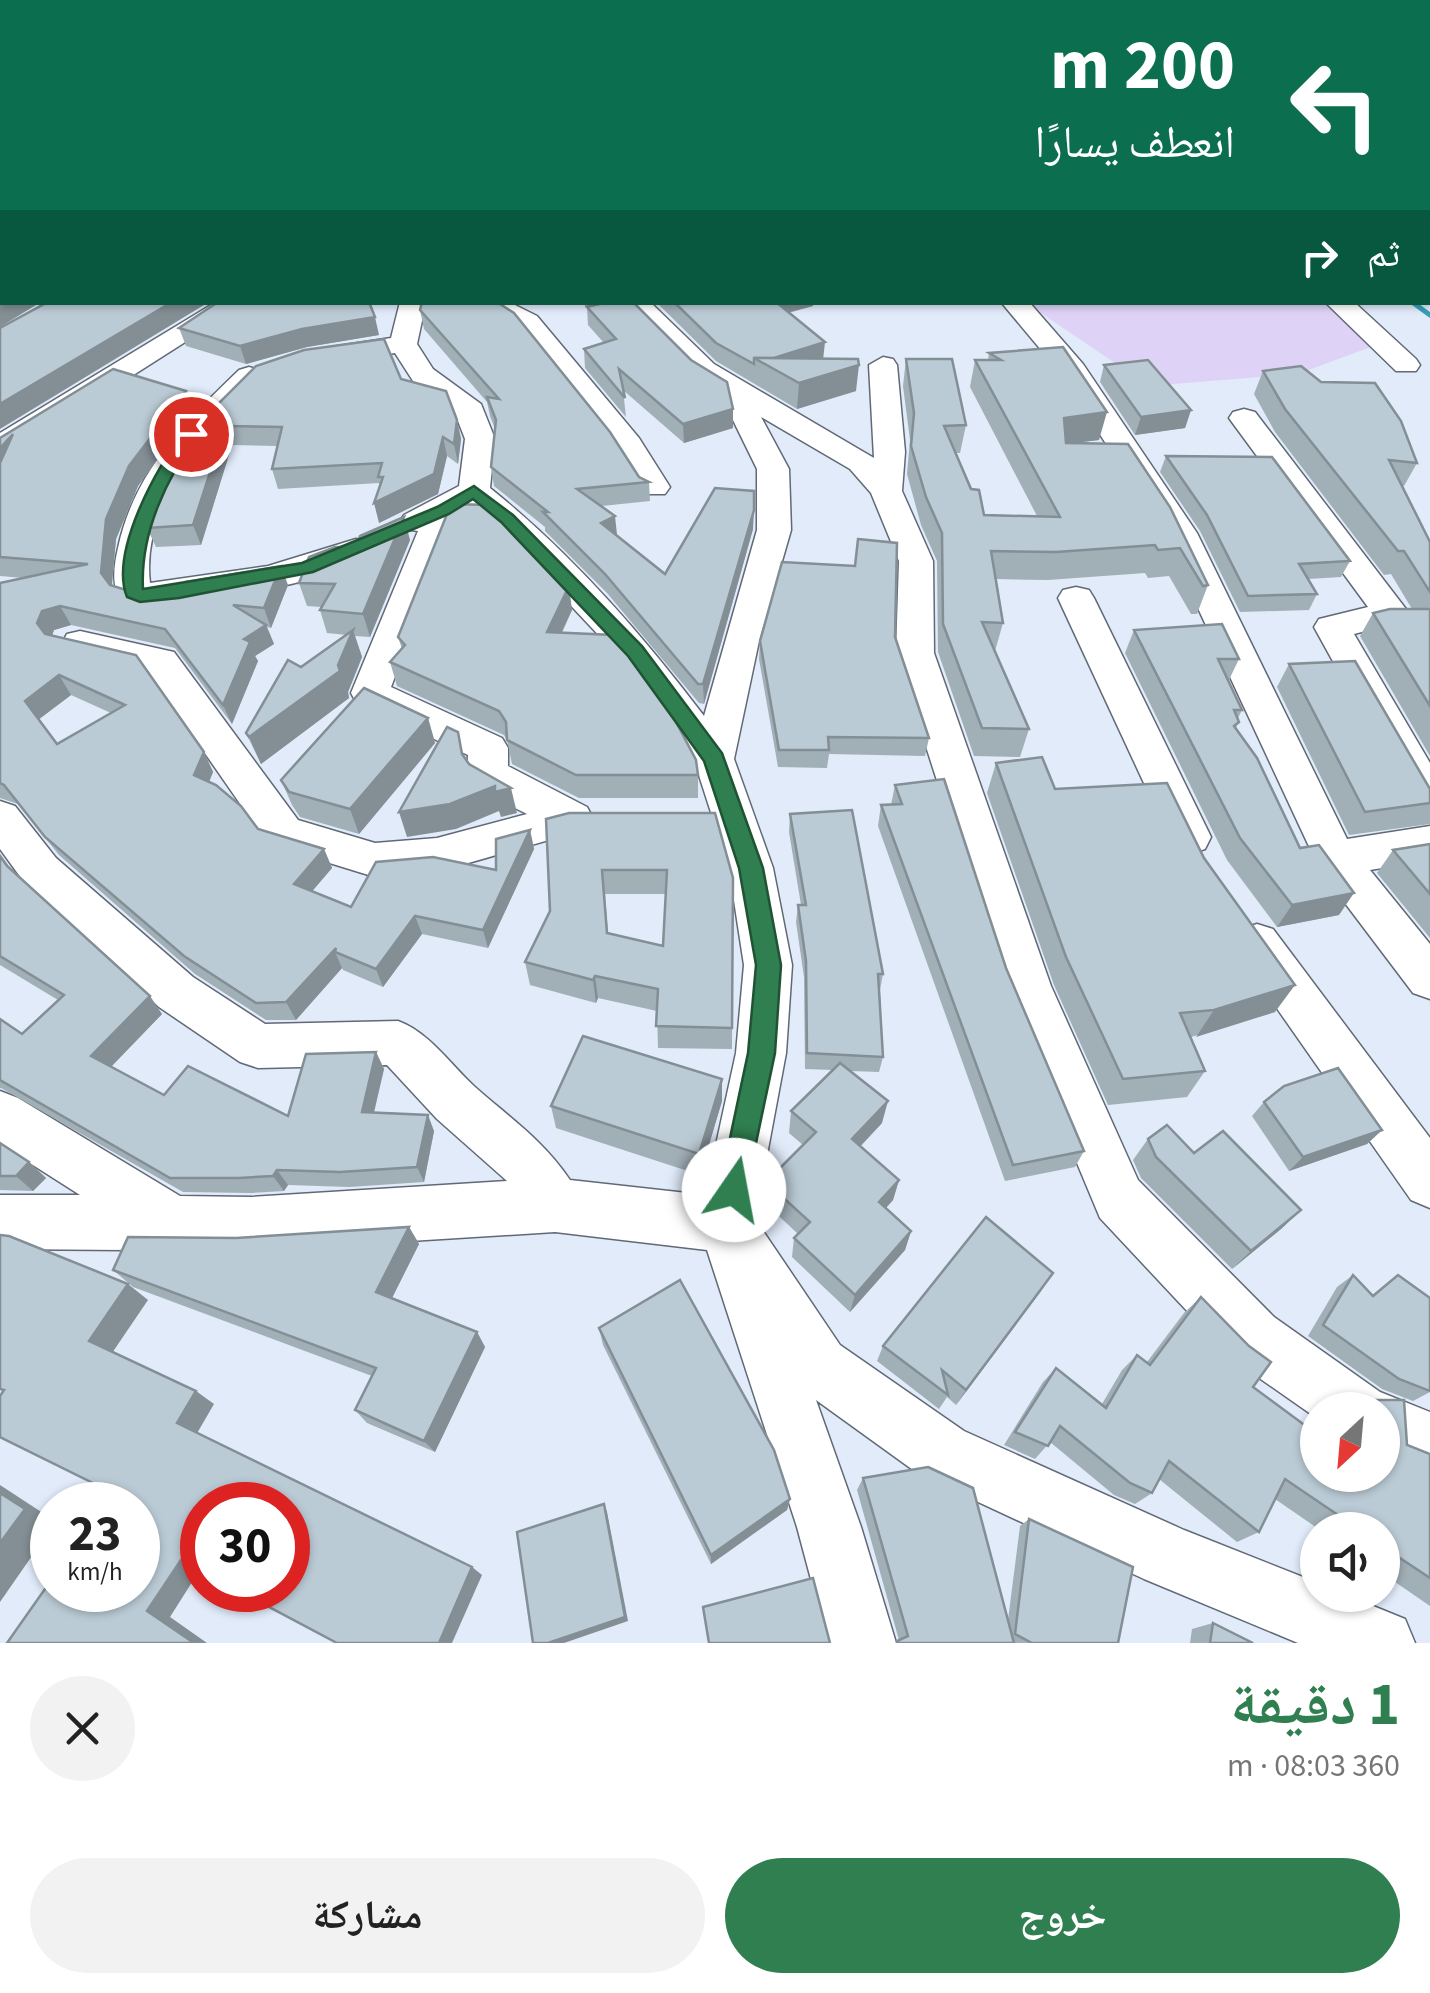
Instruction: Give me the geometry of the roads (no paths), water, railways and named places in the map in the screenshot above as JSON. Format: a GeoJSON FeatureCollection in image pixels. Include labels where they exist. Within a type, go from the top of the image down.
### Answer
{"type":"FeatureCollection","features":[{"type":"Feature","properties":{"kind":"street"},"geometry":{"type":"LineString","coordinates":[[0,446],[230,305]]}},
{"type":"Feature","properties":{"kind":"street"},"geometry":{"type":"LineString","coordinates":[[70,641],[161,661],[283,832],[375,860],[437,855],[590,818],[487,774],[488,748],[370,694],[458,501],[480,439],[466,404],[423,375],[403,344],[413,305]]}},
{"type":"Feature","properties":{"kind":"street"},"geometry":{"type":"LineString","coordinates":[[493,305],[528,322],[628,445],[654,487]]}},
{"type":"Feature","properties":{"kind":"street"},"geometry":{"type":"LineString","coordinates":[[637,305],[704,370],[861,462],[886,491],[916,561],[916,653],[1027,986],[1119,1199],[1253,1338],[1331,1392]]}},
{"type":"Feature","properties":{"kind":"street"},"geometry":{"type":"LineString","coordinates":[[1016,305],[1073,370],[1180,533],[1335,858],[1430,979]]}},
{"type":"Feature","properties":{"kind":"street"},"geometry":{"type":"LineString","coordinates":[[1341,305],[1406,365]]}},
{"type":"Feature","properties":{"kind":"street"},"geometry":{"type":"LineString","coordinates":[[403,344],[250,376],[204,418],[177,451],[150,504],[136,542],[133,593],[140,596],[179,592],[306,568],[458,501],[507,518],[635,651],[714,759]]}},
{"type":"Feature","properties":{"kind":"street"},"geometry":{"type":"LineString","coordinates":[[883,365],[890,452],[886,491]]}},
{"type":"Feature","properties":{"kind":"street"},"geometry":{"type":"LineString","coordinates":[[745,396],[746,416],[772,468],[774,530],[741,641],[714,759],[715,818],[751,868],[768,965],[762,1053],[726,1224],[828,1527],[862,1643]]}},
{"type":"Feature","properties":{"kind":"street"},"geometry":{"type":"LineString","coordinates":[[1244,418],[1391,614],[1332,628],[1430,799]]}},
{"type":"Feature","properties":{"kind":"street"},"geometry":{"type":"LineString","coordinates":[[1076,598],[1219,889],[1430,1182]]}},
{"type":"Feature","properties":{"kind":"street"},"geometry":{"type":"LineString","coordinates":[[0,817],[40,870],[176,992],[258,1046],[398,1043],[455,1102],[530,1166],[555,1205]]}},
{"type":"Feature","properties":{"kind":"street"},"geometry":{"type":"LineString","coordinates":[[1335,858],[1430,844]]}},
{"type":"Feature","properties":{"kind":"street"},"geometry":{"type":"LineString","coordinates":[[0,1115],[176,1225]]}},
{"type":"Feature","properties":{"kind":"street"},"geometry":{"type":"LineString","coordinates":[[0,1222],[251,1224],[555,1205],[726,1224]]}},
{"type":"Feature","properties":{"kind":"street"},"geometry":{"type":"LineString","coordinates":[[726,1224],[819,1366],[942,1453],[1166,1556],[1381,1643]]}},
{"type":"Feature","properties":{"kind":"street"},"geometry":{"type":"LineString","coordinates":[[1400,1430],[1430,1444]]}},
{"type":"Feature","properties":{"kind":"waterway"},"geometry":{"type":"LineString","coordinates":[[1416,305],[1430,315]]}}]}
